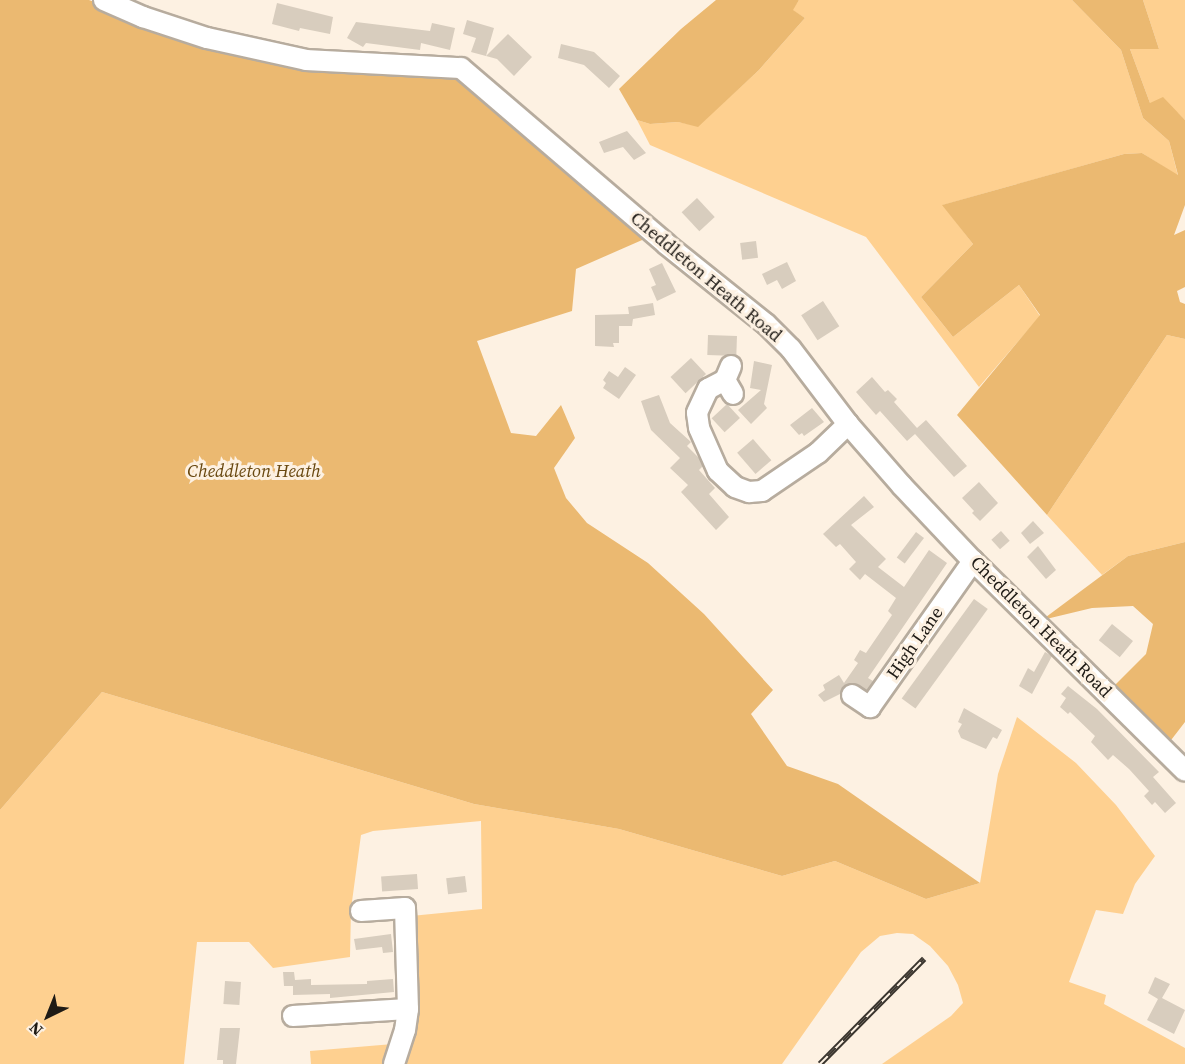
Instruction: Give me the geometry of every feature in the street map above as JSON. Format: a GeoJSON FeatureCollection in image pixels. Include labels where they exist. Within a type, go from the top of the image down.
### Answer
{"type":"FeatureCollection","features":[{"type":"Feature","properties":{"kind":"street","name":"Cheddleton Heath Road"},"geometry":{"type":"LineString","coordinates":[[104,0],[143,17],[207,38],[306,60],[461,68],[666,244],[766,324],[791,350],[848,424],[973,561],[1185,771]]}},
{"type":"Feature","properties":{"kind":"street"},"geometry":{"type":"LineString","coordinates":[[730,380],[708,389],[697,413],[699,428],[718,471],[735,487],[749,492],[762,491],[818,453],[848,424]]}},
{"type":"Feature","properties":{"kind":"street","name":"High Lane"},"geometry":{"type":"LineString","coordinates":[[852,695],[870,707],[973,561]]}},
{"type":"Feature","properties":{"kind":"street"},"geometry":{"type":"LineString","coordinates":[[361,911],[405,908],[408,1010],[405,1030],[394,1064]]}},
{"type":"Feature","properties":{"kind":"street"},"geometry":{"type":"LineString","coordinates":[[292,1016],[408,1010]]}},
{"type":"Feature","properties":{"kind":"shaded area"},"geometry":{"type":"Polygon","coordinates":[[[799,0],[1072,0],[1121,50],[1143,118],[1169,141],[1178,176],[1142,153],[1124,154],[943,205],[973,244],[921,297],[953,337],[1019,285],[1040,316],[979,387],[866,237],[650,145],[637,120],[650,124],[678,122],[698,126],[759,70],[805,18],[792,10],[799,0]]]}},
{"type":"Feature","properties":{"kind":"shaded area"},"geometry":{"type":"Polygon","coordinates":[[[1143,0],[1185,0],[1185,120],[1178,113],[1150,103],[1130,49],[1159,49],[1143,0]]]}},
{"type":"Feature","properties":{"kind":"shaded area"},"geometry":{"type":"Polygon","coordinates":[[[1167,335],[1185,339],[1185,542],[1128,556],[1102,575],[1047,515],[1167,335]]]}},
{"type":"Feature","properties":{"kind":"shaded area"},"geometry":{"type":"Polygon","coordinates":[[[102,692],[474,804],[619,829],[782,876],[835,861],[926,899],[980,883],[998,774],[1017,717],[1076,763],[1116,805],[1155,856],[1135,884],[1123,914],[1096,910],[1069,982],[1106,995],[1104,1004],[1185,1048],[1185,1064],[882,1064],[951,1016],[963,1003],[958,985],[948,966],[930,946],[913,934],[897,933],[880,936],[861,952],[782,1064],[400,1064],[411,916],[482,909],[481,821],[373,831],[361,835],[351,909],[350,957],[273,968],[249,942],[197,942],[184,1064],[0,1064],[0,810],[102,692]]]}},
{"type":"Feature","properties":{"kind":"shaded area"},"geometry":{"type":"Polygon","coordinates":[[[393,1044],[387,1064],[311,1064],[310,1051],[393,1044]]]}},
{"type":"Feature","properties":{"kind":"green space","name":"Cheddleton Heath"},"geometry":{"type":"Polygon","coordinates":[[[0,0],[89,0],[201,42],[460,75],[649,237],[576,269],[572,311],[477,341],[511,433],[536,436],[561,405],[575,438],[554,468],[566,498],[587,523],[648,563],[704,614],[773,690],[751,714],[787,766],[838,784],[980,883],[926,899],[835,861],[782,876],[619,829],[474,804],[102,692],[0,810],[0,0]]]}},
{"type":"Feature","properties":{"kind":"green space"},"geometry":{"type":"Polygon","coordinates":[[[716,0],[799,0],[793,10],[805,18],[759,70],[698,127],[678,122],[650,124],[637,120],[619,89],[681,29],[716,0]]]}},
{"type":"Feature","properties":{"kind":"green space"},"geometry":{"type":"Polygon","coordinates":[[[1072,0],[1143,0],[1159,49],[1130,49],[1150,103],[1163,97],[1185,120],[1185,205],[1174,235],[1185,230],[1185,287],[1177,291],[1180,302],[1185,304],[1185,339],[1167,335],[1047,515],[957,415],[1040,315],[1019,285],[953,337],[921,297],[973,244],[942,205],[1124,154],[1142,153],[1178,175],[1169,141],[1143,118],[1121,50],[1072,0]]]}},
{"type":"Feature","properties":{"kind":"green space"},"geometry":{"type":"Polygon","coordinates":[[[1185,542],[1185,722],[1168,744],[1114,686],[1146,654],[1153,624],[1133,606],[1092,608],[1042,620],[1128,556],[1185,542]]]}},
{"type":"Feature","properties":{"kind":"building"},"geometry":{"type":"Polygon","coordinates":[[[277,3],[333,17],[330,34],[300,28],[299,31],[272,24],[277,3]]]}},
{"type":"Feature","properties":{"kind":"building"},"geometry":{"type":"Polygon","coordinates":[[[467,20],[494,28],[486,56],[471,52],[476,38],[463,34],[467,20]]]}},
{"type":"Feature","properties":{"kind":"building"},"geometry":{"type":"Polygon","coordinates":[[[356,22],[430,31],[432,23],[455,28],[450,50],[421,43],[420,50],[366,43],[363,47],[347,38],[356,22]]]}},
{"type":"Feature","properties":{"kind":"building"},"geometry":{"type":"Polygon","coordinates":[[[508,34],[532,57],[514,76],[497,59],[486,56],[508,34]]]}},
{"type":"Feature","properties":{"kind":"building"},"geometry":{"type":"Polygon","coordinates":[[[561,44],[594,52],[620,76],[609,88],[584,65],[558,58],[561,44]]]}},
{"type":"Feature","properties":{"kind":"building"},"geometry":{"type":"Polygon","coordinates":[[[627,131],[646,153],[634,160],[623,147],[604,153],[599,142],[627,131]]]}},
{"type":"Feature","properties":{"kind":"building"},"geometry":{"type":"Polygon","coordinates":[[[697,198],[715,217],[699,231],[682,212],[697,198]]]}},
{"type":"Feature","properties":{"kind":"building"},"geometry":{"type":"Polygon","coordinates":[[[756,241],[758,258],[742,260],[740,243],[756,241]]]}},
{"type":"Feature","properties":{"kind":"building"},"geometry":{"type":"Polygon","coordinates":[[[787,262],[796,281],[782,289],[777,280],[767,285],[762,274],[787,262]]]}},
{"type":"Feature","properties":{"kind":"building"},"geometry":{"type":"Polygon","coordinates":[[[662,263],[676,292],[657,301],[651,287],[656,285],[649,269],[662,263]]]}},
{"type":"Feature","properties":{"kind":"building"},"geometry":{"type":"Polygon","coordinates":[[[823,301],[839,326],[818,340],[801,315],[823,301]]]}},
{"type":"Feature","properties":{"kind":"building"},"geometry":{"type":"Polygon","coordinates":[[[653,303],[655,315],[633,319],[632,326],[619,326],[619,343],[613,343],[614,347],[595,346],[595,315],[629,314],[628,307],[653,303]]]}},
{"type":"Feature","properties":{"kind":"building"},"geometry":{"type":"Polygon","coordinates":[[[708,335],[737,336],[736,356],[707,355],[708,335]]]}},
{"type":"Feature","properties":{"kind":"building"},"geometry":{"type":"Polygon","coordinates":[[[691,358],[706,374],[686,393],[671,377],[691,358]]]}},
{"type":"Feature","properties":{"kind":"building"},"geometry":{"type":"Polygon","coordinates":[[[754,361],[772,365],[764,404],[767,408],[751,424],[738,410],[761,390],[750,388],[754,361]]]}},
{"type":"Feature","properties":{"kind":"building"},"geometry":{"type":"Polygon","coordinates":[[[625,367],[636,375],[619,399],[603,388],[606,383],[603,380],[609,371],[618,377],[625,367]]]}},
{"type":"Feature","properties":{"kind":"building"},"geometry":{"type":"Polygon","coordinates":[[[872,377],[885,392],[888,390],[897,399],[894,402],[917,428],[926,420],[967,466],[954,477],[915,434],[907,441],[880,411],[876,415],[856,392],[872,377]]]}},
{"type":"Feature","properties":{"kind":"building"},"geometry":{"type":"Polygon","coordinates":[[[659,395],[670,423],[691,442],[687,446],[700,459],[703,466],[699,470],[715,488],[709,494],[729,517],[716,530],[681,492],[688,485],[670,468],[680,458],[651,430],[641,401],[659,395]]]}},
{"type":"Feature","properties":{"kind":"building"},"geometry":{"type":"Polygon","coordinates":[[[727,404],[740,418],[725,432],[712,418],[727,404]]]}},
{"type":"Feature","properties":{"kind":"building"},"geometry":{"type":"Polygon","coordinates":[[[812,408],[824,422],[804,436],[802,433],[799,435],[790,425],[812,408]]]}},
{"type":"Feature","properties":{"kind":"building"},"geometry":{"type":"Polygon","coordinates":[[[753,439],[771,460],[756,474],[737,453],[753,439]]]}},
{"type":"Feature","properties":{"kind":"building"},"geometry":{"type":"Polygon","coordinates":[[[979,482],[998,503],[980,521],[962,498],[979,482]]]}},
{"type":"Feature","properties":{"kind":"building"},"geometry":{"type":"Polygon","coordinates":[[[864,496],[874,507],[851,525],[886,559],[878,567],[904,587],[929,550],[947,563],[868,678],[873,681],[867,691],[853,683],[847,684],[840,694],[824,702],[818,695],[825,690],[823,685],[839,675],[844,683],[858,663],[854,660],[860,650],[866,653],[892,615],[888,611],[896,598],[865,574],[860,580],[849,569],[856,562],[840,544],[836,547],[823,534],[864,496]]]}},
{"type":"Feature","properties":{"kind":"building"},"geometry":{"type":"Polygon","coordinates":[[[1033,521],[1044,533],[1030,544],[1021,533],[1033,521]]]}},
{"type":"Feature","properties":{"kind":"building"},"geometry":{"type":"Polygon","coordinates":[[[1001,531],[1010,541],[1000,549],[991,540],[1001,531]]]}},
{"type":"Feature","properties":{"kind":"building"},"geometry":{"type":"Polygon","coordinates":[[[916,532],[924,538],[905,564],[897,558],[916,532]]]}},
{"type":"Feature","properties":{"kind":"building"},"geometry":{"type":"Polygon","coordinates":[[[1038,546],[1056,570],[1046,579],[1027,557],[1038,546]]]}},
{"type":"Feature","properties":{"kind":"building"},"geometry":{"type":"Polygon","coordinates":[[[974,599],[988,609],[915,709],[902,699],[974,599]]]}},
{"type":"Feature","properties":{"kind":"building"},"geometry":{"type":"Polygon","coordinates":[[[1112,624],[1133,641],[1120,657],[1099,640],[1112,624]]]}},
{"type":"Feature","properties":{"kind":"building"},"geometry":{"type":"Polygon","coordinates":[[[1045,652],[1052,656],[1032,694],[1019,686],[1028,668],[1034,672],[1045,652]]]}},
{"type":"Feature","properties":{"kind":"building"},"geometry":{"type":"Polygon","coordinates":[[[1068,686],[1097,709],[1159,772],[1153,777],[1176,803],[1165,813],[1155,802],[1152,805],[1144,796],[1149,791],[1129,769],[1113,755],[1108,760],[1091,742],[1095,736],[1070,712],[1068,714],[1060,707],[1066,698],[1061,694],[1068,686]]]}},
{"type":"Feature","properties":{"kind":"building"},"geometry":{"type":"Polygon","coordinates":[[[964,708],[1002,730],[997,739],[993,737],[986,749],[961,738],[958,731],[962,724],[958,722],[964,708]]]}},
{"type":"Feature","properties":{"kind":"building"},"geometry":{"type":"Polygon","coordinates":[[[417,874],[418,889],[382,891],[381,877],[417,874]]]}},
{"type":"Feature","properties":{"kind":"building"},"geometry":{"type":"Polygon","coordinates":[[[465,876],[467,892],[448,894],[446,878],[465,876]]]}},
{"type":"Feature","properties":{"kind":"building"},"geometry":{"type":"Polygon","coordinates":[[[391,934],[393,952],[383,953],[382,947],[356,950],[354,939],[391,934]]]}},
{"type":"Feature","properties":{"kind":"building"},"geometry":{"type":"Polygon","coordinates":[[[283,972],[294,972],[295,980],[311,979],[311,985],[367,984],[367,981],[393,979],[394,992],[330,998],[330,994],[293,995],[293,986],[284,986],[283,972]]]}},
{"type":"Feature","properties":{"kind":"building"},"geometry":{"type":"Polygon","coordinates":[[[1155,977],[1170,984],[1162,998],[1185,1010],[1174,1034],[1147,1020],[1158,999],[1148,993],[1155,977]]]}},
{"type":"Feature","properties":{"kind":"building"},"geometry":{"type":"Polygon","coordinates":[[[225,981],[241,982],[239,1005],[223,1004],[225,981]]]}},
{"type":"Feature","properties":{"kind":"building"},"geometry":{"type":"Polygon","coordinates":[[[220,1028],[240,1028],[236,1064],[223,1064],[223,1060],[217,1060],[220,1028]]]}},
{"type":"Feature","properties":{"kind":"railway"},"geometry":{"type":"LineString","coordinates":[[820,1064],[924,959]]}}]}
